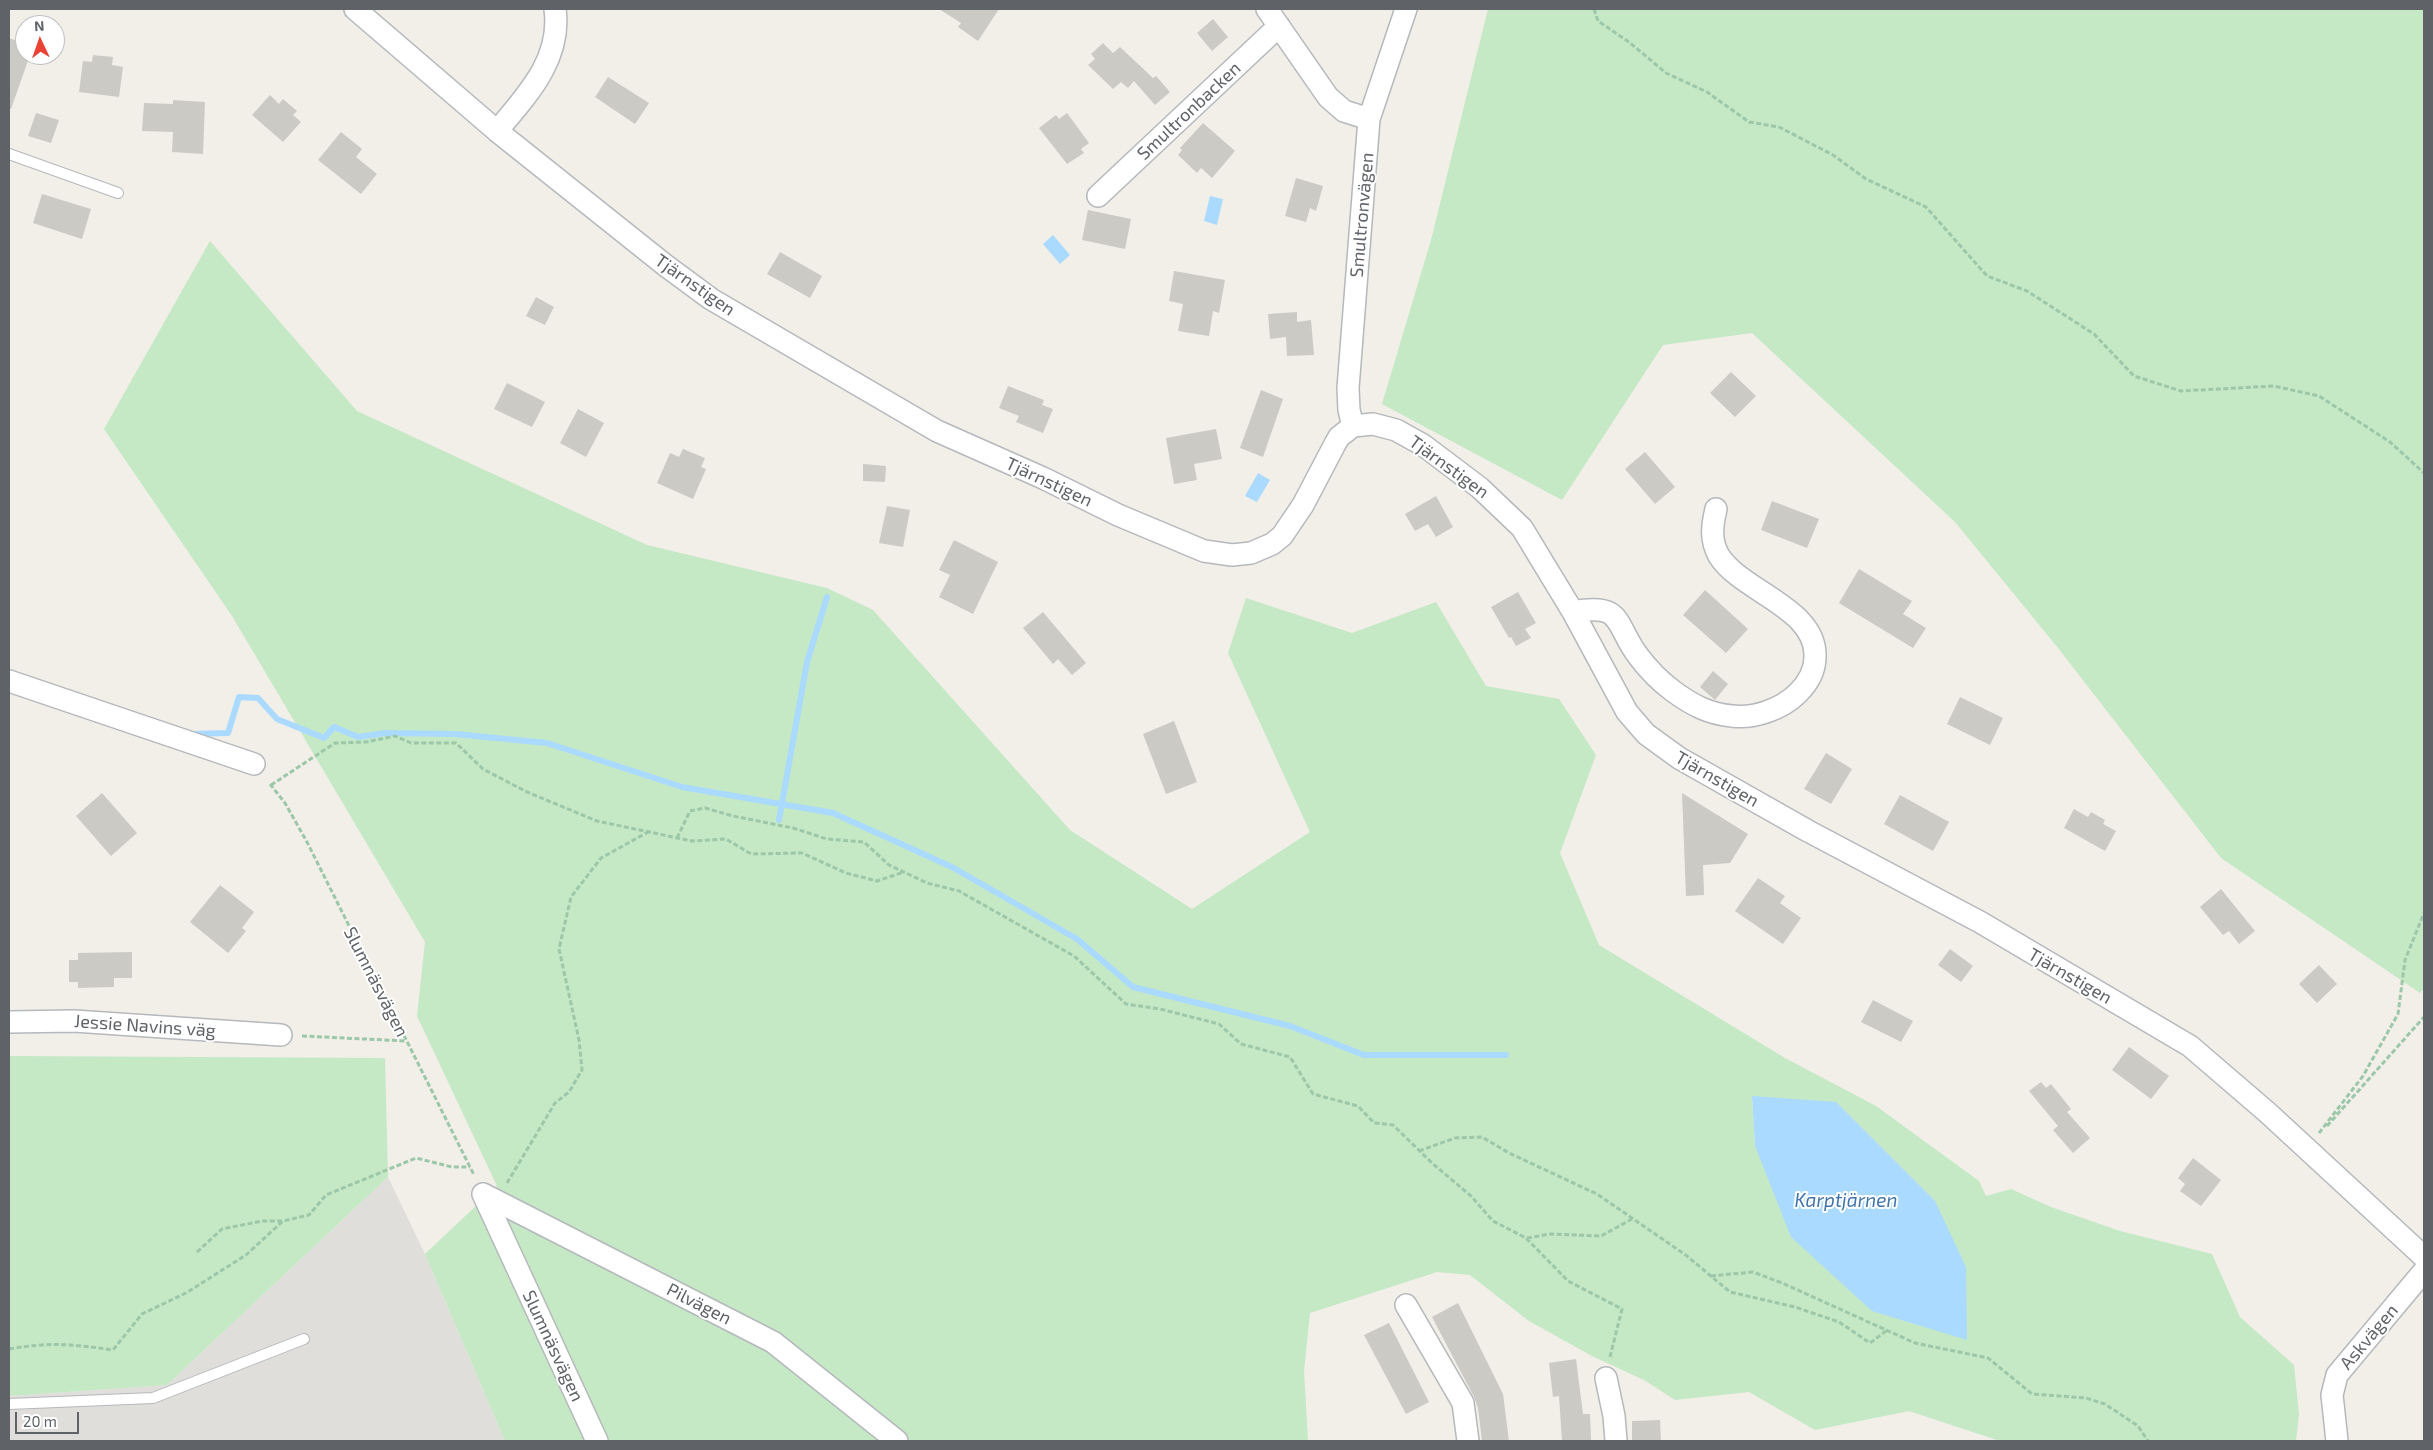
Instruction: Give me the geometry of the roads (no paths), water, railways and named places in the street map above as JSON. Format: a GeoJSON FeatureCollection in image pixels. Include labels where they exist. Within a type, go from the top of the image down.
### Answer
{"type":"FeatureCollection","features":[{"type":"Feature","properties":{"kind":"street","name":"Tjärnstigen"},"geometry":{"type":"LineString","coordinates":[[355,9],[497,131],[665,265],[740,318],[937,431],[1043,478],[1118,515],[1204,551],[1232,555],[1251,553],[1272,544],[1282,536],[1303,505],[1335,444],[1353,426],[1373,424],[1396,430],[1423,445],[1480,488],[1522,528],[1573,612],[1627,712],[1646,734],[1679,758],[1808,831],[1942,900],[2170,1033],[2205,1058],[2424,1257]]}},
{"type":"Feature","properties":{"kind":"street"},"geometry":{"type":"LineString","coordinates":[[497,131],[520,104],[546,66],[556,34],[555,9]]}},
{"type":"Feature","properties":{"kind":"street","name":"Smultronvägen"},"geometry":{"type":"LineString","coordinates":[[1353,426],[1349,410],[1348,388],[1369,119],[1406,9]]}},
{"type":"Feature","properties":{"kind":"street","name":"Smultronbacken"},"geometry":{"type":"LineString","coordinates":[[1098,196],[1273,17],[1328,97],[1344,111],[1369,119]]}},
{"type":"Feature","properties":{"kind":"street"},"geometry":{"type":"LineString","coordinates":[[1573,612],[1589,608],[1604,610],[1616,616],[1638,656],[1667,687],[1690,704],[1716,714],[1737,717],[1774,709],[1793,698],[1806,685],[1815,666],[1816,650],[1810,633],[1795,616],[1736,574],[1721,558],[1714,547],[1712,534],[1716,509]]}},
{"type":"Feature","properties":{"kind":"street"},"geometry":{"type":"LineString","coordinates":[[9,681],[254,764]]}},
{"type":"Feature","properties":{"kind":"street","name":"Jessie Navins väg"},"geometry":{"type":"LineString","coordinates":[[9,1022],[74,1021],[281,1035]]}},
{"type":"Feature","properties":{"kind":"street","name":"Slumnäsvägen"},"geometry":{"type":"LineString","coordinates":[[490,1197],[597,1441]]}},
{"type":"Feature","properties":{"kind":"street","name":"Pilvägen"},"geometry":{"type":"LineString","coordinates":[[490,1197],[773,1342],[898,1441]]}},
{"type":"Feature","properties":{"kind":"street","name":"Askvägen"},"geometry":{"type":"LineString","coordinates":[[2337,1441],[2332,1395],[2336,1375],[2424,1271]]}},
{"type":"Feature","properties":{"kind":"street"},"geometry":{"type":"LineString","coordinates":[[1406,1305],[1463,1403],[1468,1441]]}},
{"type":"Feature","properties":{"kind":"street"},"geometry":{"type":"LineString","coordinates":[[1608,1369],[1616,1441]]}},
{"type":"Feature","properties":{"kind":"lane"},"geometry":{"type":"LineString","coordinates":[[9,154],[118,193]]}},
{"type":"Feature","properties":{"kind":"lane"},"geometry":{"type":"LineString","coordinates":[[9,1404],[153,1398],[304,1339]]}},
{"type":"Feature","properties":{"kind":"water"},"geometry":{"type":"Polygon","coordinates":[[[1210,196],[1223,199],[1217,225],[1204,221],[1210,196]]]}},
{"type":"Feature","properties":{"kind":"water"},"geometry":{"type":"Polygon","coordinates":[[[1053,235],[1070,255],[1060,264],[1043,244],[1053,235]]]}},
{"type":"Feature","properties":{"kind":"water"},"geometry":{"type":"Polygon","coordinates":[[[1258,473],[1270,480],[1257,502],[1245,496],[1258,473]]]}},
{"type":"Feature","properties":{"kind":"water","name":"Karptjärnen"},"geometry":{"type":"Polygon","coordinates":[[[1752,1096],[1836,1102],[1935,1201],[1966,1267],[1967,1340],[1872,1311],[1791,1237],[1755,1146],[1752,1096]]]}},
{"type":"Feature","properties":{"kind":"waterway"},"geometry":{"type":"LineString","coordinates":[[779,820],[807,662],[827,597]]}},
{"type":"Feature","properties":{"kind":"waterway"},"geometry":{"type":"LineString","coordinates":[[192,734],[228,733],[239,697],[258,698],[277,719],[324,738],[334,727],[358,737],[385,733],[455,734],[547,743],[682,787],[833,813],[952,867],[1077,939],[1133,987],[1290,1026],[1364,1055],[1506,1055]]}}]}
